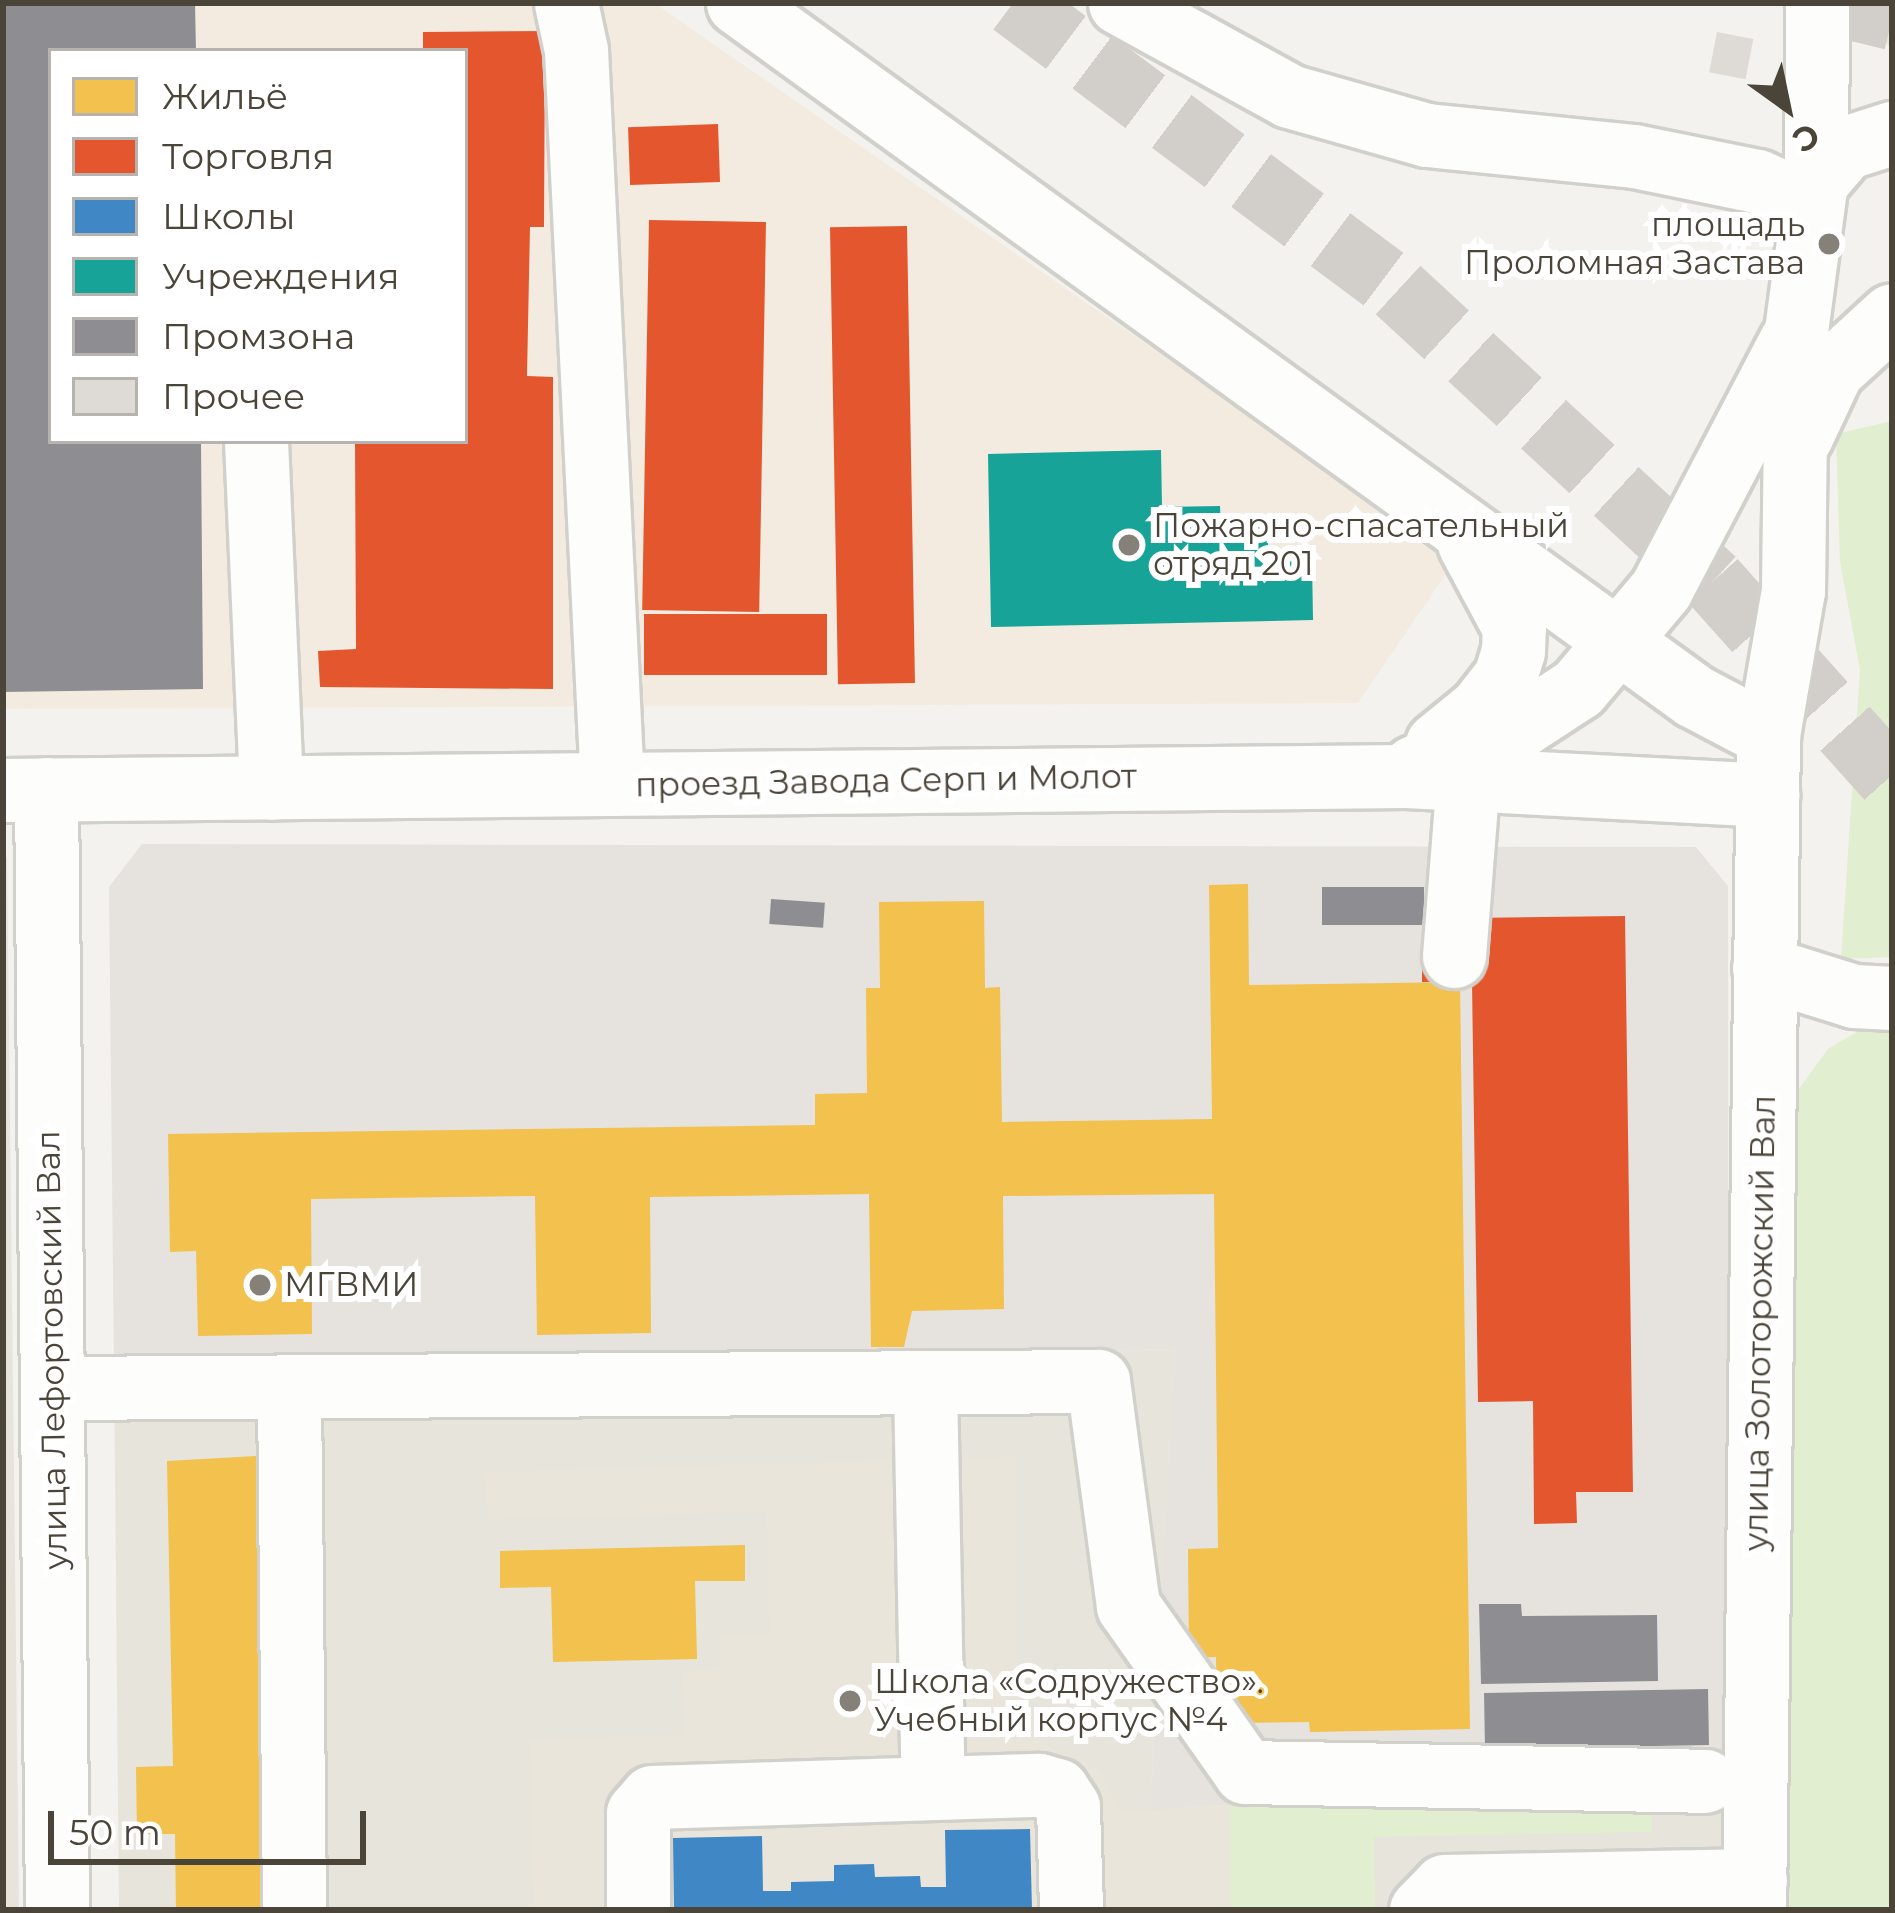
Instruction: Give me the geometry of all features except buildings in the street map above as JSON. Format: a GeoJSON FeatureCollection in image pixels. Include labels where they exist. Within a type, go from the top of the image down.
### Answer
{"type":"FeatureCollection","features":[{"type":"Feature","properties":{"kind":"street"},"geometry":{"type":"LineString","coordinates":[[566,3],[576,50],[612,784]]}},
{"type":"Feature","properties":{"kind":"street"},"geometry":{"type":"LineString","coordinates":[[738,3],[1694,696],[1768,765]]}},
{"type":"Feature","properties":{"kind":"street"},"geometry":{"type":"LineString","coordinates":[[1120,3],[1289,96],[1426,135],[1634,155],[1737,177],[1811,204]]}},
{"type":"Feature","properties":{"kind":"street"},"geometry":{"type":"LineString","coordinates":[[1811,204],[1845,148],[1892,128],[1858,99],[1816,21]]}},
{"type":"Feature","properties":{"kind":"street"},"geometry":{"type":"LineString","coordinates":[[1768,765],[1792,591],[1796,331],[1811,204],[1816,21]]}},
{"type":"Feature","properties":{"kind":"street"},"geometry":{"type":"LineString","coordinates":[[1795,455],[1832,370],[1892,310],[1839,286],[1811,204]]}},
{"type":"Feature","properties":{"kind":"street"},"geometry":{"type":"LineString","coordinates":[[1390,776],[1523,724],[1578,688],[1660,589],[1796,331]]}},
{"type":"Feature","properties":{"kind":"street"},"geometry":{"type":"LineString","coordinates":[[256,444],[272,788]]}},
{"type":"Feature","properties":{"kind":"street"},"geometry":{"type":"LineString","coordinates":[[1390,776],[1480,709],[1509,667],[1514,627],[1462,531]]}},
{"type":"Feature","properties":{"kind":"street","name":"проезд Завода Серп и Молот"},"geometry":{"type":"LineString","coordinates":[[25,789],[1468,778],[1768,765]]}},
{"type":"Feature","properties":{"kind":"street","name":"улица Золоторожский Вал"},"geometry":{"type":"LineString","coordinates":[[1755,1895],[1768,765]]}},
{"type":"Feature","properties":{"kind":"street"},"geometry":{"type":"LineString","coordinates":[[1454,956],[1468,778]]}},
{"type":"Feature","properties":{"kind":"street","name":"улица Лефортовский Вал"},"geometry":{"type":"LineString","coordinates":[[25,789],[26,1109],[57,1910]]}},
{"type":"Feature","properties":{"kind":"street"},"geometry":{"type":"LineString","coordinates":[[1764,968],[1854,996],[1892,998]]}},
{"type":"Feature","properties":{"kind":"street"},"geometry":{"type":"LineString","coordinates":[[36,1379],[290,1387],[1098,1382],[1128,1606],[1245,1772],[1706,1781]]}},
{"type":"Feature","properties":{"kind":"street"},"geometry":{"type":"LineString","coordinates":[[925,1384],[933,1787]]}},
{"type":"Feature","properties":{"kind":"street"},"geometry":{"type":"LineString","coordinates":[[290,1387],[294,1910]]}},
{"type":"Feature","properties":{"kind":"street"},"geometry":{"type":"LineString","coordinates":[[638,1910],[638,1813],[652,1797],[933,1787],[1057,1790],[1069,1807],[1071,1910]]}},
{"type":"Feature","properties":{"kind":"street"},"geometry":{"type":"LineString","coordinates":[[1421,1910],[1444,1886],[1626,1896],[1755,1895]]}},
{"type":"Feature","properties":{"kind":"shaded area"},"geometry":{"type":"Polygon","coordinates":[[[3,3],[654,3],[1456,559],[1358,703],[3,709],[3,3]]]}},
{"type":"Feature","properties":{"kind":"shaded area"},"geometry":{"type":"Polygon","coordinates":[[[142,844],[1696,847],[1728,886],[1729,1797],[1150,1810],[1176,1349],[114,1372],[109,887],[142,844]]]}},
{"type":"Feature","properties":{"kind":"shaded area"},"geometry":{"type":"Polygon","coordinates":[[[3,854],[7,858],[19,1910],[3,1910],[3,854]]]}},
{"type":"Feature","properties":{"kind":"shaded area"},"geometry":{"type":"Polygon","coordinates":[[[1177,1349],[1150,1810],[1729,1797],[1729,1910],[119,1910],[114,1372],[1177,1349]]]}},
{"type":"Feature","properties":{"kind":"shaded area","name":"Школа «Содружество». Учебный корпус №4"},"geometry":{"type":"Polygon","coordinates":[[[1015,1457],[1018,1731],[1099,1771],[1123,1812],[1230,1804],[1231,1910],[534,1910],[530,1740],[684,1735],[682,1671],[721,1669],[721,1636],[770,1634],[766,1512],[487,1519],[485,1472],[1015,1457]]]}},
{"type":"Feature","properties":{"kind":"green space"},"geometry":{"type":"Polygon","coordinates":[[[1865,3],[1892,3],[1892,49],[1879,36],[1865,3]]]}},
{"type":"Feature","properties":{"kind":"green space"},"geometry":{"type":"Polygon","coordinates":[[[1892,421],[1892,957],[1841,959],[1860,670],[1840,562],[1836,434],[1892,421]]]}},
{"type":"Feature","properties":{"kind":"green space"},"geometry":{"type":"Polygon","coordinates":[[[1883,1016],[1892,1016],[1892,1910],[1785,1910],[1780,1144],[1798,1090],[1828,1049],[1883,1016]]]}},
{"type":"Feature","properties":{"kind":"green space"},"geometry":{"type":"Polygon","coordinates":[[[1651,1800],[1652,1832],[1374,1837],[1375,1910],[1231,1910],[1230,1804],[1651,1800]]]}},
{"type":"Feature","properties":{"kind":"tunnel"},"geometry":{"type":"LineString","coordinates":[[1013,3],[1398,290],[1713,581],[1892,781]]}},
{"type":"Feature","properties":{"kind":"tunnel"},"geometry":{"type":"LineString","coordinates":[[1833,3],[1892,17]]}},
{"type":"Feature","properties":{"kind":"place","name":"площадь Проломная Застава"},"geometry":{"type":"Point","coordinates":[1829,244]}},
{"type":"Feature","properties":{"kind":"place","name":"Пожарно-спасательный отряд 201"},"geometry":{"type":"Point","coordinates":[1129,545]}},
{"type":"Feature","properties":{"kind":"place","name":"МГВМИ"},"geometry":{"type":"Point","coordinates":[260,1285]}},
{"type":"Feature","properties":{"kind":"place","name":"Школа «Содружество». Учебный корпус №4"},"geometry":{"type":"Point","coordinates":[850,1701]}}]}
